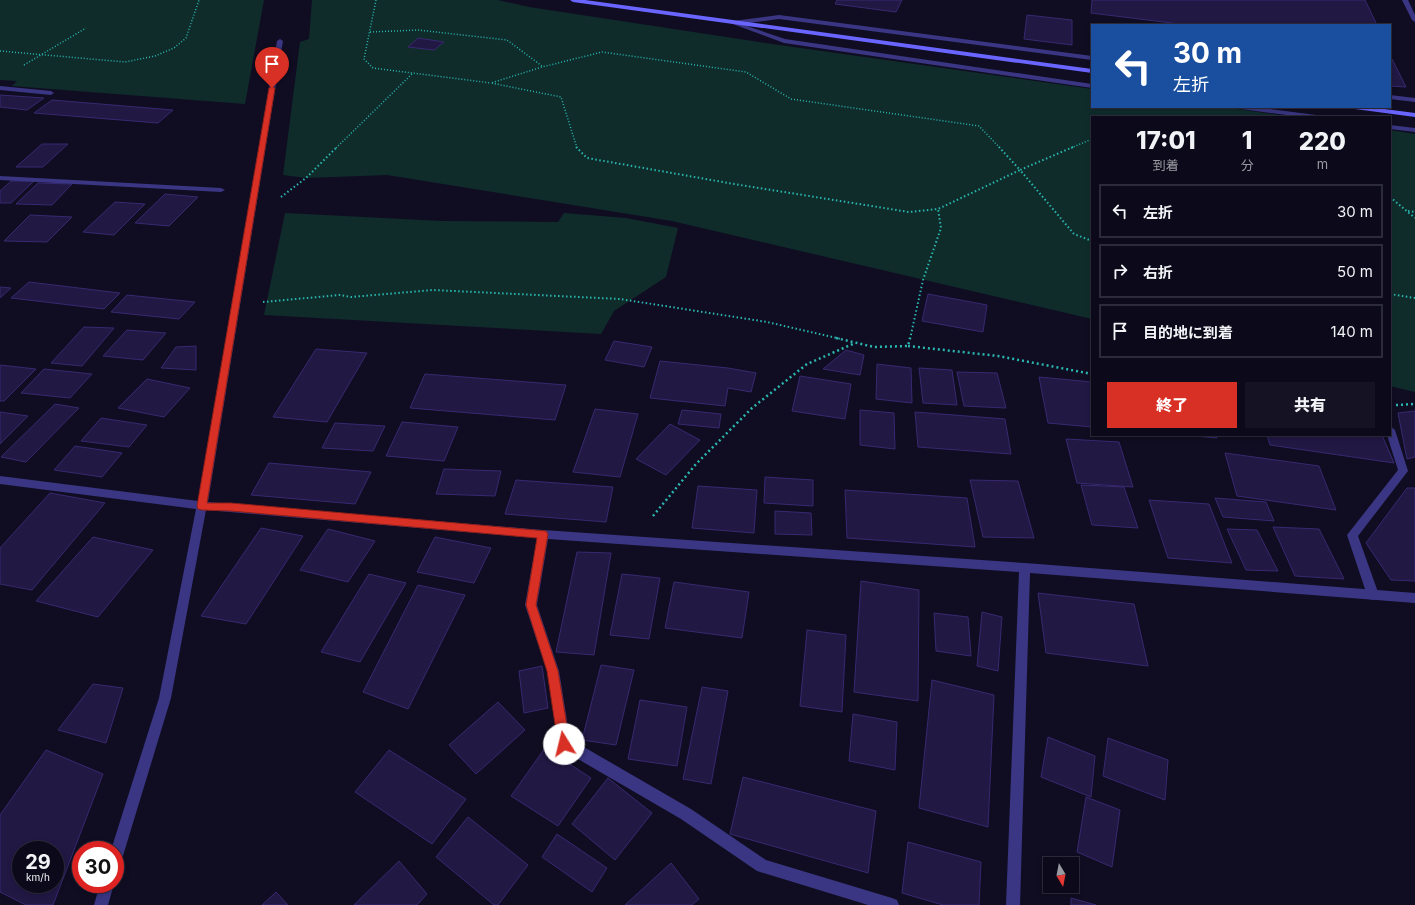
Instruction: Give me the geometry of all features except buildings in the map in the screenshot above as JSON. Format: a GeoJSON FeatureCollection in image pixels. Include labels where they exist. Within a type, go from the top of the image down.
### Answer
{"type":"FeatureCollection","features":[{"type":"Feature","properties":{"kind":"street"},"geometry":{"type":"LineString","coordinates":[[573,0],[1091,71]]}},
{"type":"Feature","properties":{"kind":"street"},"geometry":{"type":"LineString","coordinates":[[1405,0],[1415,20]]}},
{"type":"Feature","properties":{"kind":"street"},"geometry":{"type":"LineString","coordinates":[[733,23],[779,17],[1091,58]]}},
{"type":"Feature","properties":{"kind":"street"},"geometry":{"type":"LineString","coordinates":[[733,23],[784,41],[1091,86]]}},
{"type":"Feature","properties":{"kind":"street"},"geometry":{"type":"LineString","coordinates":[[120,841],[164,698],[202,506],[280,41]]}},
{"type":"Feature","properties":{"kind":"street"},"geometry":{"type":"LineString","coordinates":[[0,88],[51,93]]}},
{"type":"Feature","properties":{"kind":"street"},"geometry":{"type":"LineString","coordinates":[[1391,97],[1415,100]]}},
{"type":"Feature","properties":{"kind":"street"},"geometry":{"type":"LineString","coordinates":[[1248,108],[1308,116]]}},
{"type":"Feature","properties":{"kind":"street"},"geometry":{"type":"LineString","coordinates":[[1362,108],[1415,115]]}},
{"type":"Feature","properties":{"kind":"street"},"geometry":{"type":"LineString","coordinates":[[1391,127],[1415,130]]}},
{"type":"Feature","properties":{"kind":"street"},"geometry":{"type":"LineString","coordinates":[[1,178],[221,190]]}},
{"type":"Feature","properties":{"kind":"street"},"geometry":{"type":"LineString","coordinates":[[1373,595],[1352,535],[1403,471],[1391,433]]}},
{"type":"Feature","properties":{"kind":"street"},"geometry":{"type":"LineString","coordinates":[[0,480],[202,506],[231,507],[543,534],[1025,568],[1415,598]]}},
{"type":"Feature","properties":{"kind":"street"},"geometry":{"type":"LineString","coordinates":[[543,534],[531,605],[553,671],[564,744],[686,814],[762,866],[892,905]]}},
{"type":"Feature","properties":{"kind":"street"},"geometry":{"type":"LineString","coordinates":[[1013,905],[1025,568]]}},
{"type":"Feature","properties":{"kind":"street"},"geometry":{"type":"LineString","coordinates":[[101,905],[104,893]]}},
{"type":"Feature","properties":{"kind":"path"},"geometry":{"type":"LineString","coordinates":[[0,51],[125,62],[155,56],[174,48],[186,38],[199,0]]}},
{"type":"Feature","properties":{"kind":"path"},"geometry":{"type":"LineString","coordinates":[[376,0],[364,59],[373,68],[491,84],[561,97],[577,148],[587,158],[734,184],[909,212],[938,209],[1020,170],[1091,139]]}},
{"type":"Feature","properties":{"kind":"path"},"geometry":{"type":"LineString","coordinates":[[20,68],[86,28]]}},
{"type":"Feature","properties":{"kind":"path"},"geometry":{"type":"LineString","coordinates":[[370,32],[418,30],[507,40],[542,67]]}},
{"type":"Feature","properties":{"kind":"path"},"geometry":{"type":"LineString","coordinates":[[491,84],[542,67],[602,52],[746,72],[791,99],[979,126],[1020,170],[1074,234],[1091,241]]}},
{"type":"Feature","properties":{"kind":"path"},"geometry":{"type":"LineString","coordinates":[[306,178],[413,73]]}},
{"type":"Feature","properties":{"kind":"path"},"geometry":{"type":"LineString","coordinates":[[1391,198],[1415,218]]}},
{"type":"Feature","properties":{"kind":"path"},"geometry":{"type":"LineString","coordinates":[[908,346],[923,280],[941,228],[938,209]]}},
{"type":"Feature","properties":{"kind":"path"},"geometry":{"type":"LineString","coordinates":[[1408,211],[1415,212]]}},
{"type":"Feature","properties":{"kind":"path"},"geometry":{"type":"LineString","coordinates":[[257,303],[340,295],[351,297],[433,290],[620,299],[767,322],[874,347],[908,346],[998,356],[1091,374]]}},
{"type":"Feature","properties":{"kind":"path"},"geometry":{"type":"LineString","coordinates":[[1391,294],[1415,298]]}},
{"type":"Feature","properties":{"kind":"path"},"geometry":{"type":"LineString","coordinates":[[633,540],[696,464],[752,408],[806,364],[855,343]]}},
{"type":"Feature","properties":{"kind":"path"},"geometry":{"type":"LineString","coordinates":[[1391,405],[1415,404]]}},
{"type":"Feature","properties":{"kind":"green space"},"geometry":{"type":"Polygon","coordinates":[[[0,0],[264,0],[245,104],[12,86],[17,81],[0,80],[0,0]]]}},
{"type":"Feature","properties":{"kind":"green space"},"geometry":{"type":"Polygon","coordinates":[[[312,0],[498,0],[529,7],[765,43],[1091,89],[1091,108],[1230,108],[1287,116],[1091,116],[1091,319],[672,221],[387,175],[306,178],[283,175],[300,42],[309,39],[312,0]]]}},
{"type":"Feature","properties":{"kind":"green space"},"geometry":{"type":"Polygon","coordinates":[[[1391,130],[1415,134],[1415,392],[1391,386],[1391,130]]]}},
{"type":"Feature","properties":{"kind":"green space"},"geometry":{"type":"Polygon","coordinates":[[[285,213],[442,221],[558,222],[564,213],[626,218],[678,228],[666,277],[614,311],[601,334],[264,315],[285,213]]]}},
{"type":"Feature","properties":{"kind":"route"},"geometry":{"type":"LineString","coordinates":[[272,88],[202,506],[231,507],[543,534],[531,605],[553,671],[564,744]]}}]}
